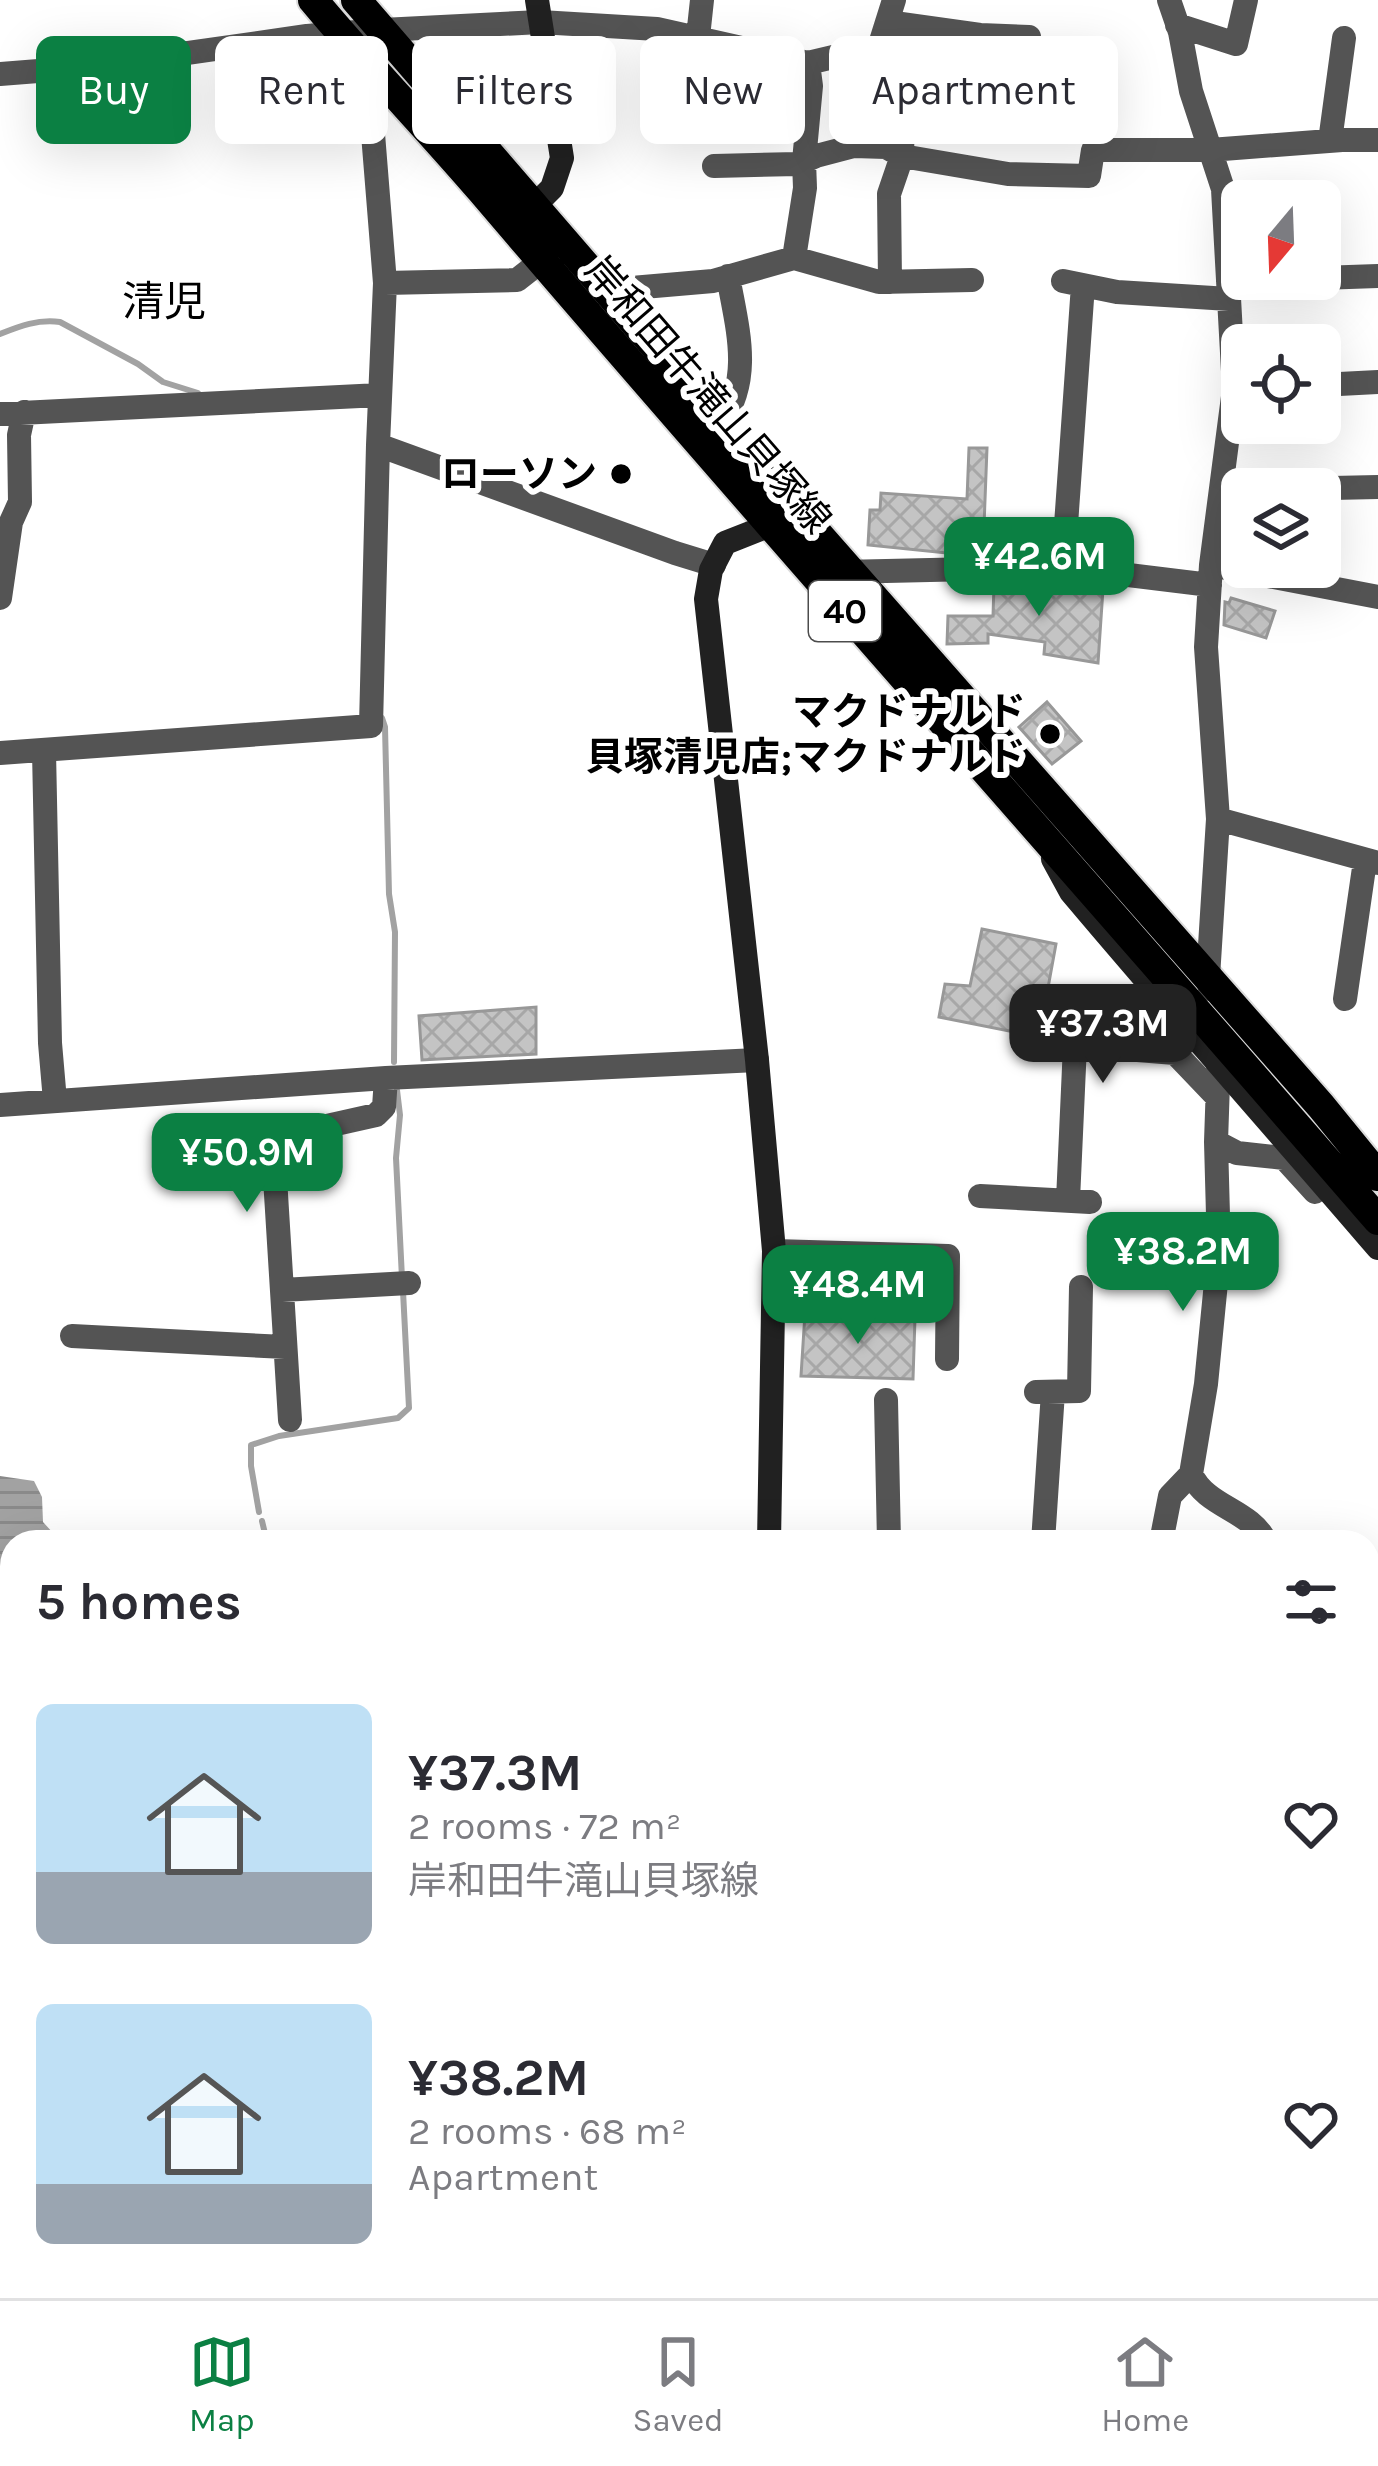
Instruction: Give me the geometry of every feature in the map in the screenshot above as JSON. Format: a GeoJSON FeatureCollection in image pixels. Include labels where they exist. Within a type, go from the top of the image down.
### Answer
{"type":"FeatureCollection","features":[{"type":"Feature","properties":{"kind":"main road","name":"岸和田牛滝山貝塚線"},"geometry":{"type":"LineString","coordinates":[[313,0],[523,217],[609,294],[1322,1106],[1378,1176]]}},
{"type":"Feature","properties":{"kind":"main road","name":"岸和田牛滝山貝塚線"},"geometry":{"type":"LineString","coordinates":[[356,0],[523,217],[541,262],[1083,880],[1219,1053],[1253,1074],[1374,1234]]}},
{"type":"Feature","properties":{"kind":"street"},"geometry":{"type":"LineString","coordinates":[[698,36],[702,0]]}},
{"type":"Feature","properties":{"kind":"street"},"geometry":{"type":"LineString","coordinates":[[1173,12],[1236,44],[1246,0]]}},
{"type":"Feature","properties":{"kind":"street"},"geometry":{"type":"LineString","coordinates":[[319,36],[539,11],[693,36]]}},
{"type":"Feature","properties":{"kind":"street"},"geometry":{"type":"LineString","coordinates":[[523,217],[552,188],[562,158],[539,11]]}},
{"type":"Feature","properties":{"kind":"street"},"geometry":{"type":"LineString","coordinates":[[890,11],[962,33],[1012,36]]}},
{"type":"Feature","properties":{"kind":"street"},"geometry":{"type":"LineString","coordinates":[[1173,12],[1191,91],[1221,183]]}},
{"type":"Feature","properties":{"kind":"street"},"geometry":{"type":"LineString","coordinates":[[1330,141],[1344,38]]}},
{"type":"Feature","properties":{"kind":"street"},"geometry":{"type":"LineString","coordinates":[[0,74],[215,50]]}},
{"type":"Feature","properties":{"kind":"street"},"geometry":{"type":"LineString","coordinates":[[805,62],[829,58]]}},
{"type":"Feature","properties":{"kind":"street"},"geometry":{"type":"LineString","coordinates":[[794,258],[802,215],[811,86],[808,63]]}},
{"type":"Feature","properties":{"kind":"street"},"geometry":{"type":"LineString","coordinates":[[713,166],[798,164],[854,146],[886,147],[902,156],[1008,174],[1089,176],[1093,150],[1210,150],[1378,140]]}},
{"type":"Feature","properties":{"kind":"street"},"geometry":{"type":"LineString","coordinates":[[0,753],[371,726],[385,283],[373,144]]}},
{"type":"Feature","properties":{"kind":"street"},"geometry":{"type":"LineString","coordinates":[[890,282],[889,194],[902,144]]}},
{"type":"Feature","properties":{"kind":"street"},"geometry":{"type":"LineString","coordinates":[[609,294],[712,281],[794,258],[879,282],[971,280]]}},
{"type":"Feature","properties":{"kind":"street"},"geometry":{"type":"LineString","coordinates":[[385,283],[517,280],[541,262]]}},
{"type":"Feature","properties":{"kind":"street"},"geometry":{"type":"LineString","coordinates":[[721,423],[734,405],[741,373],[728,276]]}},
{"type":"Feature","properties":{"kind":"street"},"geometry":{"type":"LineString","coordinates":[[1341,277],[1378,276]]}},
{"type":"Feature","properties":{"kind":"street"},"geometry":{"type":"LineString","coordinates":[[1063,567],[1073,283],[1118,292],[1221,290]]}},
{"type":"Feature","properties":{"kind":"street"},"geometry":{"type":"LineString","coordinates":[[1341,384],[1378,382]]}},
{"type":"Feature","properties":{"kind":"street"},"geometry":{"type":"LineString","coordinates":[[0,598],[11,522],[20,502],[19,435],[12,413],[380,395]]}},
{"type":"Feature","properties":{"kind":"street"},"geometry":{"type":"LineString","coordinates":[[378,445],[714,565]]}},
{"type":"Feature","properties":{"kind":"street"},"geometry":{"type":"LineString","coordinates":[[1341,488],[1378,487]]}},
{"type":"Feature","properties":{"kind":"street"},"geometry":{"type":"LineString","coordinates":[[770,1530],[774,1251],[706,599],[725,543],[800,514]]}},
{"type":"Feature","properties":{"kind":"street"},"geometry":{"type":"LineString","coordinates":[[1221,535],[1211,575],[1205,647],[1217,819],[1208,977],[1219,1053],[1219,1252],[1192,1474],[1198,1488],[1260,1530]]}},
{"type":"Feature","properties":{"kind":"street"},"geometry":{"type":"LineString","coordinates":[[810,572],[1063,567],[1211,575],[1378,596]]}},
{"type":"Feature","properties":{"kind":"street"},"geometry":{"type":"LineString","coordinates":[[44,751],[55,1101]]}},
{"type":"Feature","properties":{"kind":"street"},"geometry":{"type":"LineString","coordinates":[[1217,819],[1371,862],[1345,999]]}},
{"type":"Feature","properties":{"kind":"street"},"geometry":{"type":"LineString","coordinates":[[1241,1015],[1378,1155]]}},
{"type":"Feature","properties":{"kind":"street"},"geometry":{"type":"LineString","coordinates":[[980,1196],[1079,1201],[1075,1045],[1175,1053],[1217,1097]]}},
{"type":"Feature","properties":{"kind":"street"},"geometry":{"type":"LineString","coordinates":[[0,1105],[386,1078],[757,1060]]}},
{"type":"Feature","properties":{"kind":"street"},"geometry":{"type":"LineString","coordinates":[[290,1420],[274,1162],[292,1142],[318,1128],[376,1115],[384,1107],[386,1078]]}},
{"type":"Feature","properties":{"kind":"street"},"geometry":{"type":"LineString","coordinates":[[1216,1142],[1237,1153],[1284,1158],[1328,1207],[1374,1234]]}},
{"type":"Feature","properties":{"kind":"street"},"geometry":{"type":"LineString","coordinates":[[774,1251],[948,1256],[947,1359]]}},
{"type":"Feature","properties":{"kind":"street"},"geometry":{"type":"LineString","coordinates":[[282,1291],[403,1283]]}},
{"type":"Feature","properties":{"kind":"street"},"geometry":{"type":"LineString","coordinates":[[1043,1530],[1045,1393],[1079,1391],[1081,1286]]}},
{"type":"Feature","properties":{"kind":"street"},"geometry":{"type":"LineString","coordinates":[[72,1336],[285,1347]]}},
{"type":"Feature","properties":{"kind":"street"},"geometry":{"type":"LineString","coordinates":[[886,1400],[889,1530]]}},
{"type":"Feature","properties":{"kind":"street"},"geometry":{"type":"LineString","coordinates":[[1163,1530],[1170,1496],[1192,1474]]}},
{"type":"Feature","properties":{"kind":"shaded area"},"geometry":{"type":"Polygon","coordinates":[[[0,1476],[34,1481],[42,1497],[43,1522],[50,1530],[0,1530],[0,1476]]]}},
{"type":"Feature","properties":{"kind":"building"},"geometry":{"type":"Polygon","coordinates":[[[969,448],[987,448],[983,552],[868,545],[870,510],[880,510],[881,493],[967,499],[969,448]]]}},
{"type":"Feature","properties":{"kind":"building"},"geometry":{"type":"Polygon","coordinates":[[[994,585],[1103,589],[1098,663],[1044,654],[1045,642],[988,634],[988,643],[947,644],[948,616],[993,616],[994,585]]]}},
{"type":"Feature","properties":{"kind":"building"},"geometry":{"type":"Polygon","coordinates":[[[1231,598],[1275,611],[1266,638],[1224,625],[1225,602],[1231,598]]]}},
{"type":"Feature","properties":{"kind":"building","name":"マクドナルド 貝塚清児店;マクドナルド"},"geometry":{"type":"Polygon","coordinates":[[[1047,702],[1081,741],[1052,764],[1019,727],[1047,702]]]}},
{"type":"Feature","properties":{"kind":"building"},"geometry":{"type":"Polygon","coordinates":[[[982,929],[1056,944],[1039,1037],[939,1017],[945,984],[970,986],[982,929]]]}},
{"type":"Feature","properties":{"kind":"building"},"geometry":{"type":"Polygon","coordinates":[[[536,1007],[536,1054],[422,1060],[419,1016],[536,1007]]]}},
{"type":"Feature","properties":{"kind":"building"},"geometry":{"type":"Polygon","coordinates":[[[805,1313],[915,1318],[913,1379],[801,1376],[805,1313]]]}},
{"type":"Feature","properties":{"kind":"waterway"},"geometry":{"type":"LineString","coordinates":[[0,334],[37,322],[60,322],[163,382],[198,393]]}},
{"type":"Feature","properties":{"kind":"waterway"},"geometry":{"type":"LineString","coordinates":[[382,718],[389,894],[395,932],[394,1062]]}},
{"type":"Feature","properties":{"kind":"waterway"},"geometry":{"type":"LineString","coordinates":[[397,1090],[402,1278]]}},
{"type":"Feature","properties":{"kind":"waterway"},"geometry":{"type":"LineString","coordinates":[[259,1512],[251,1445],[279,1436],[398,1418],[409,1408],[403,1291]]}},
{"type":"Feature","properties":{"kind":"waterway"},"geometry":{"type":"LineString","coordinates":[[262,1521],[264,1530]]}},
{"type":"Feature","properties":{"kind":"place","name":"ローソン"},"geometry":{"type":"Point","coordinates":[621,474]}},
{"type":"Feature","properties":{"kind":"place","name":"マクドナルド 貝塚清児店;マクドナルド"},"geometry":{"type":"Point","coordinates":[1050,734]}},
{"type":"Feature","properties":{"kind":"district","name":"清児"},"geometry":{"type":"Point","coordinates":[164,302]}}]}
